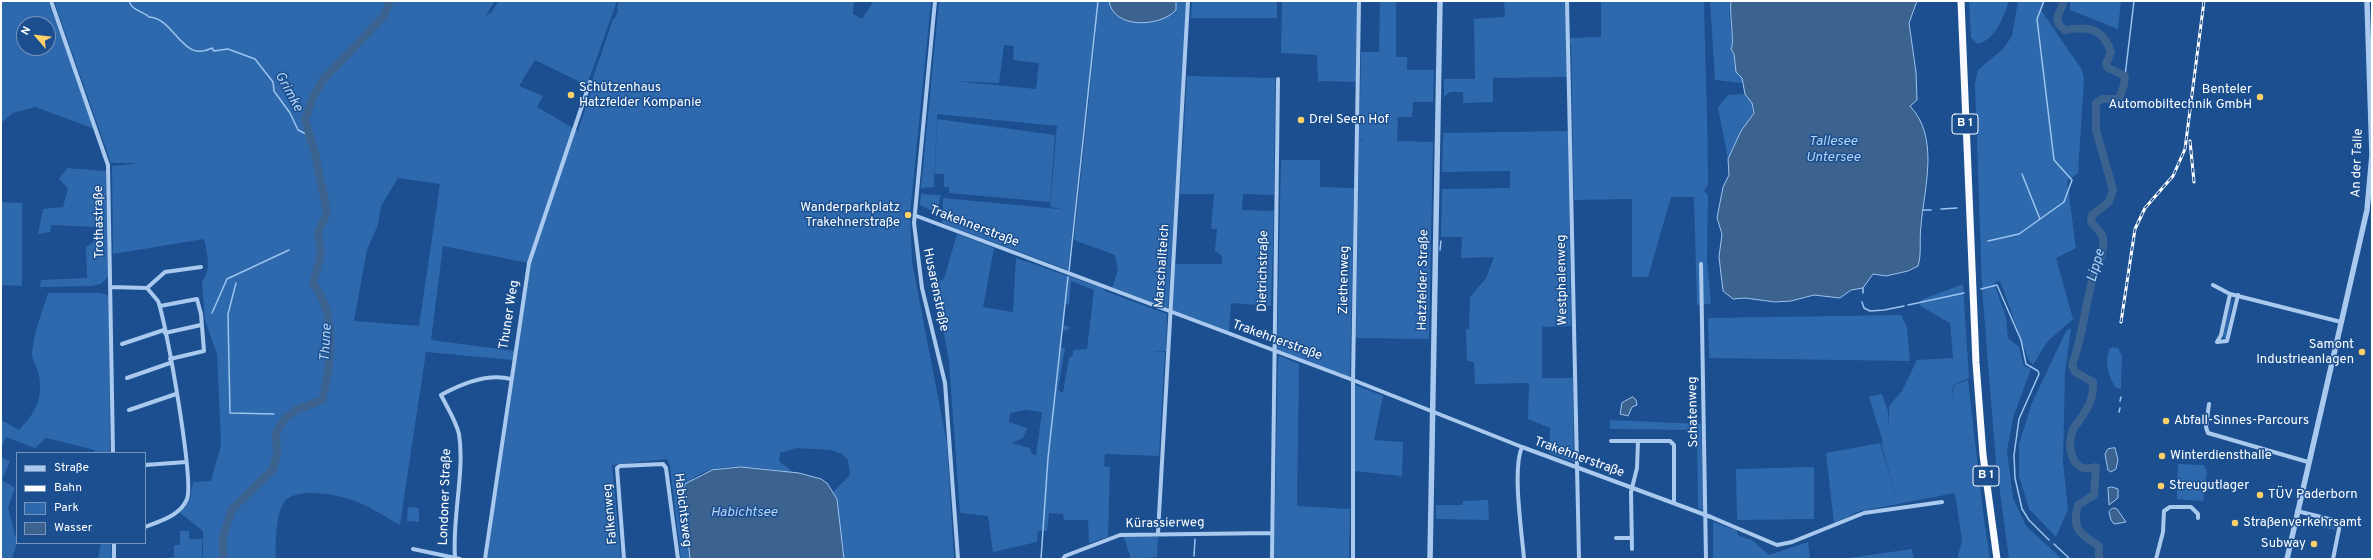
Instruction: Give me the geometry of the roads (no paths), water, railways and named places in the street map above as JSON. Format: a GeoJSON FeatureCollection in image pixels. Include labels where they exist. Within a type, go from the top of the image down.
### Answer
{"type":"FeatureCollection","features":[{"type":"Feature","properties":{"kind":"highway","name":"B 1"},"geometry":{"type":"LineString","coordinates":[[1961,1],[1976,363],[1984,455],[1997,559]]}},
{"type":"Feature","properties":{"kind":"street","name":"Trothastraße"},"geometry":{"type":"LineString","coordinates":[[51,1],[108,165],[113,452]]}},
{"type":"Feature","properties":{"kind":"street","name":"Husarenstraße"},"geometry":{"type":"LineString","coordinates":[[935,1],[914,215],[917,261],[945,383],[958,559]]}},
{"type":"Feature","properties":{"kind":"street","name":"Marschallteich"},"geometry":{"type":"LineString","coordinates":[[1158,533],[1188,1]]}},
{"type":"Feature","properties":{"kind":"street","name":"Ziethenweg"},"geometry":{"type":"LineString","coordinates":[[1353,559],[1353,380],[1360,1]]}},
{"type":"Feature","properties":{"kind":"street","name":"Hatzfelder Straße"},"geometry":{"type":"LineString","coordinates":[[1430,559],[1440,1]]}},
{"type":"Feature","properties":{"kind":"street","name":"Westphalenweg"},"geometry":{"type":"LineString","coordinates":[[1567,1],[1579,559]]}},
{"type":"Feature","properties":{"kind":"street","name":"An der Talle"},"geometry":{"type":"LineString","coordinates":[[2287,559],[2296,511],[2364,230],[2372,155],[2367,1]]}},
{"type":"Feature","properties":{"kind":"street","name":"Dietrichstraße"},"geometry":{"type":"LineString","coordinates":[[1272,559],[1273,351],[1278,79]]}},
{"type":"Feature","properties":{"kind":"street","name":"Thuner Weg"},"geometry":{"type":"LineString","coordinates":[[485,559],[529,263],[590,82]]}},
{"type":"Feature","properties":{"kind":"street","name":"Trakehnerstraße"},"geometry":{"type":"LineString","coordinates":[[914,215],[1353,380],[1522,447],[1706,515],[1777,545],[1792,542],[1864,514],[1942,502]]}},
{"type":"Feature","properties":{"kind":"street","name":"Schatenweg"},"geometry":{"type":"LineString","coordinates":[[1701,264],[1706,559]]}},
{"type":"Feature","properties":{"kind":"street"},"geometry":{"type":"LineString","coordinates":[[111,287],[147,288],[165,272],[201,267]]}},
{"type":"Feature","properties":{"kind":"street"},"geometry":{"type":"LineString","coordinates":[[2213,285],[2230,294],[2341,322]]}},
{"type":"Feature","properties":{"kind":"street"},"geometry":{"type":"LineString","coordinates":[[146,527],[166,519],[183,507],[189,487],[176,394],[160,306],[147,288]]}},
{"type":"Feature","properties":{"kind":"street"},"geometry":{"type":"LineString","coordinates":[[2230,294],[2219,342],[2227,341],[2238,295]]}},
{"type":"Feature","properties":{"kind":"street"},"geometry":{"type":"LineString","coordinates":[[127,378],[170,361],[204,351],[201,314],[197,299],[160,306]]}},
{"type":"Feature","properties":{"kind":"street"},"geometry":{"type":"LineString","coordinates":[[122,344],[165,331],[201,325]]}},
{"type":"Feature","properties":{"kind":"street","name":"Londoner Straße"},"geometry":{"type":"LineString","coordinates":[[454,557],[453,542],[459,459],[458,434],[441,395],[467,382],[503,377],[511,379]]}},
{"type":"Feature","properties":{"kind":"street"},"geometry":{"type":"LineString","coordinates":[[129,410],[176,394]]}},
{"type":"Feature","properties":{"kind":"street"},"geometry":{"type":"LineString","coordinates":[[2209,404],[2206,427],[2208,433],[2308,462]]}},
{"type":"Feature","properties":{"kind":"street"},"geometry":{"type":"LineString","coordinates":[[1611,441],[1670,441],[1674,445],[1674,503]]}},
{"type":"Feature","properties":{"kind":"street"},"geometry":{"type":"LineString","coordinates":[[1632,488],[1637,468],[1638,441]]}},
{"type":"Feature","properties":{"kind":"street"},"geometry":{"type":"LineString","coordinates":[[1522,447],[1518,456],[1524,559]]}},
{"type":"Feature","properties":{"kind":"street"},"geometry":{"type":"LineString","coordinates":[[146,466],[186,462]]}},
{"type":"Feature","properties":{"kind":"street","name":"Habichtsweg"},"geometry":{"type":"LineString","coordinates":[[617,468],[620,466],[663,464],[666,468],[678,559]]}},
{"type":"Feature","properties":{"kind":"street","name":"Falkenweg"},"geometry":{"type":"LineString","coordinates":[[617,468],[624,559]]}},
{"type":"Feature","properties":{"kind":"street","name":"Trakehnerstraße"},"geometry":{"type":"LineString","coordinates":[[1632,488],[1632,549]]}},
{"type":"Feature","properties":{"kind":"street"},"geometry":{"type":"LineString","coordinates":[[2156,559],[2162,537],[2164,511],[2170,507],[2191,507],[2198,514],[2198,518]]}},
{"type":"Feature","properties":{"kind":"street"},"geometry":{"type":"LineString","coordinates":[[2296,511],[2337,521],[2340,524],[2333,559]]}},
{"type":"Feature","properties":{"kind":"street","name":"Kürassierweg"},"geometry":{"type":"LineString","coordinates":[[1063,559],[1065,556],[1120,535],[1158,533],[1272,533]]}},
{"type":"Feature","properties":{"kind":"street"},"geometry":{"type":"LineString","coordinates":[[1616,538],[1631,538]]}},
{"type":"Feature","properties":{"kind":"street"},"geometry":{"type":"LineString","coordinates":[[114,544],[114,559]]}},
{"type":"Feature","properties":{"kind":"street","name":"Londoner Straße"},"geometry":{"type":"LineString","coordinates":[[413,549],[460,559]]}},
{"type":"Feature","properties":{"kind":"water"},"geometry":{"type":"Polygon","coordinates":[[[1109,1],[1176,1],[1176,10],[1169,16],[1160,20],[1138,23],[1119,17],[1112,10],[1109,1]]]}},
{"type":"Feature","properties":{"kind":"water","name":"Tallesee Untersee"},"geometry":{"type":"Polygon","coordinates":[[[1731,1],[1917,1],[1909,23],[1916,72],[1917,100],[1910,106],[1919,119],[1925,133],[1928,164],[1920,231],[1920,256],[1918,266],[1908,271],[1886,276],[1873,274],[1863,288],[1851,290],[1840,298],[1814,295],[1791,301],[1775,302],[1745,298],[1733,299],[1723,291],[1719,257],[1722,234],[1717,218],[1723,187],[1729,175],[1728,159],[1741,131],[1754,113],[1752,103],[1745,94],[1742,78],[1736,72],[1734,54],[1731,49],[1731,1]]]}},
{"type":"Feature","properties":{"kind":"water"},"geometry":{"type":"Polygon","coordinates":[[[1633,397],[1636,400],[1637,405],[1632,407],[1628,416],[1620,414],[1622,403],[1633,397]]]}},
{"type":"Feature","properties":{"kind":"water"},"geometry":{"type":"Polygon","coordinates":[[[2115,448],[2118,460],[2116,469],[2111,472],[2108,470],[2105,454],[2108,449],[2115,448]]]}},
{"type":"Feature","properties":{"kind":"water","name":"Habichtsee"},"geometry":{"type":"Polygon","coordinates":[[[741,467],[799,473],[821,479],[827,483],[837,499],[844,559],[690,559],[683,492],[685,484],[712,470],[741,467]]]}},
{"type":"Feature","properties":{"kind":"water"},"geometry":{"type":"Polygon","coordinates":[[[2112,487],[2118,489],[2118,498],[2109,505],[2108,488],[2112,487]]]}},
{"type":"Feature","properties":{"kind":"water"},"geometry":{"type":"Polygon","coordinates":[[[2113,508],[2117,509],[2126,522],[2114,524],[2111,520],[2109,512],[2113,508]]]}},
{"type":"Feature","properties":{"kind":"waterway","name":"Grimke"},"geometry":{"type":"LineString","coordinates":[[129,1],[135,9],[149,17],[158,19],[166,25],[193,50],[202,51],[212,48],[214,51],[228,49],[255,59],[273,82],[274,91],[290,113],[298,130],[310,136]]}},
{"type":"Feature","properties":{"kind":"waterway","name":"Thune"},"geometry":{"type":"LineString","coordinates":[[223,559],[223,537],[232,509],[273,469],[277,454],[276,433],[284,419],[296,410],[322,400],[330,356],[329,325],[321,296],[313,284],[321,254],[318,233],[327,212],[315,153],[305,120],[312,100],[322,81],[384,16],[390,1]]}},
{"type":"Feature","properties":{"kind":"waterway"},"geometry":{"type":"LineString","coordinates":[[1069,271],[1098,1]]}},
{"type":"Feature","properties":{"kind":"waterway"},"geometry":{"type":"LineString","coordinates":[[1988,241],[2019,234],[2064,202],[2072,180],[2054,160],[2037,19],[2044,1]]}},
{"type":"Feature","properties":{"kind":"waterway","name":"Lippe"},"geometry":{"type":"LineString","coordinates":[[2064,1],[2057,18],[2059,25],[2065,30],[2081,28],[2094,30],[2099,33],[2108,44],[2111,52],[2106,64],[2108,68],[2125,76],[2124,85],[2119,99],[2102,99],[2096,103],[2096,130],[2113,190],[2109,202],[2092,215],[2091,222],[2103,237],[2103,250],[2095,269],[2079,343],[2072,365],[2075,372],[2093,382],[2090,403],[2073,431],[2070,446],[2071,453],[2077,464],[2088,469],[2096,467],[2094,495],[2078,505],[2076,520],[2082,534],[2099,546],[2099,559]]}},
{"type":"Feature","properties":{"kind":"waterway"},"geometry":{"type":"LineString","coordinates":[[2125,76],[2134,1]]}},
{"type":"Feature","properties":{"kind":"waterway"},"geometry":{"type":"LineString","coordinates":[[2022,174],[2040,219]]}},
{"type":"Feature","properties":{"kind":"waterway"},"geometry":{"type":"LineString","coordinates":[[1941,209],[1957,208]]}},
{"type":"Feature","properties":{"kind":"waterway"},"geometry":{"type":"LineString","coordinates":[[1923,210],[1931,210]]}},
{"type":"Feature","properties":{"kind":"waterway"},"geometry":{"type":"LineString","coordinates":[[1440,250],[1441,241]]}},
{"type":"Feature","properties":{"kind":"waterway"},"geometry":{"type":"LineString","coordinates":[[212,313],[227,279],[289,250]]}},
{"type":"Feature","properties":{"kind":"waterway"},"geometry":{"type":"LineString","coordinates":[[1041,559],[1048,458],[1068,277]]}},
{"type":"Feature","properties":{"kind":"waterway"},"geometry":{"type":"LineString","coordinates":[[236,283],[228,314],[230,413],[274,414]]}},
{"type":"Feature","properties":{"kind":"waterway"},"geometry":{"type":"LineString","coordinates":[[1981,289],[1997,285],[2021,340],[2026,364],[2038,371],[2039,374],[2019,419],[2014,455],[2015,478],[2022,509],[2029,520],[2049,540]]}},
{"type":"Feature","properties":{"kind":"waterway"},"geometry":{"type":"LineString","coordinates":[[1863,288],[1863,293]]}},
{"type":"Feature","properties":{"kind":"waterway"},"geometry":{"type":"LineString","coordinates":[[1908,305],[1964,293]]}},
{"type":"Feature","properties":{"kind":"waterway"},"geometry":{"type":"LineString","coordinates":[[1862,302],[1864,308],[1870,311],[1904,306]]}},
{"type":"Feature","properties":{"kind":"waterway"},"geometry":{"type":"LineString","coordinates":[[2120,401],[2121,397]]}},
{"type":"Feature","properties":{"kind":"waterway"},"geometry":{"type":"LineString","coordinates":[[2119,412],[2120,408]]}},
{"type":"Feature","properties":{"kind":"waterway"},"geometry":{"type":"LineString","coordinates":[[1194,556],[1195,539]]}},
{"type":"Feature","properties":{"kind":"waterway"},"geometry":{"type":"LineString","coordinates":[[2054,544],[2070,559]]}},
{"type":"Feature","properties":{"kind":"railway"},"geometry":{"type":"LineString","coordinates":[[2121,322],[2135,229],[2145,208],[2173,176],[2185,149],[2204,1]]}},
{"type":"Feature","properties":{"kind":"railway"},"geometry":{"type":"LineString","coordinates":[[2190,141],[2194,182]]}},
{"type":"Feature","properties":{"kind":"place","name":"Schützenhaus Hatzfelder Kompanie"},"geometry":{"type":"Point","coordinates":[571,95]}},
{"type":"Feature","properties":{"kind":"place","name":"Benteler Automobiltechnik GmbH"},"geometry":{"type":"Point","coordinates":[2260,97]}},
{"type":"Feature","properties":{"kind":"place","name":"Drei Seen Hof"},"geometry":{"type":"Point","coordinates":[1301,120]}},
{"type":"Feature","properties":{"kind":"place","name":"Wanderparkplatz Trakehnerstraße"},"geometry":{"type":"Point","coordinates":[908,215]}},
{"type":"Feature","properties":{"kind":"place","name":"Samont Industrieanlagen"},"geometry":{"type":"Point","coordinates":[2362,352]}},
{"type":"Feature","properties":{"kind":"place","name":"Abfall-Sinnes-Parcours"},"geometry":{"type":"Point","coordinates":[2166,421]}},
{"type":"Feature","properties":{"kind":"place","name":"Winterdiensthalle"},"geometry":{"type":"Point","coordinates":[2162,456]}},
{"type":"Feature","properties":{"kind":"place","name":"Streugutlager"},"geometry":{"type":"Point","coordinates":[2161,486]}},
{"type":"Feature","properties":{"kind":"place","name":"TÜV Paderborn"},"geometry":{"type":"Point","coordinates":[2260,495]}},
{"type":"Feature","properties":{"kind":"place","name":"Straßenverkehrsamt"},"geometry":{"type":"Point","coordinates":[2235,523]}},
{"type":"Feature","properties":{"kind":"place","name":"Subway"},"geometry":{"type":"Point","coordinates":[2314,544]}}]}
